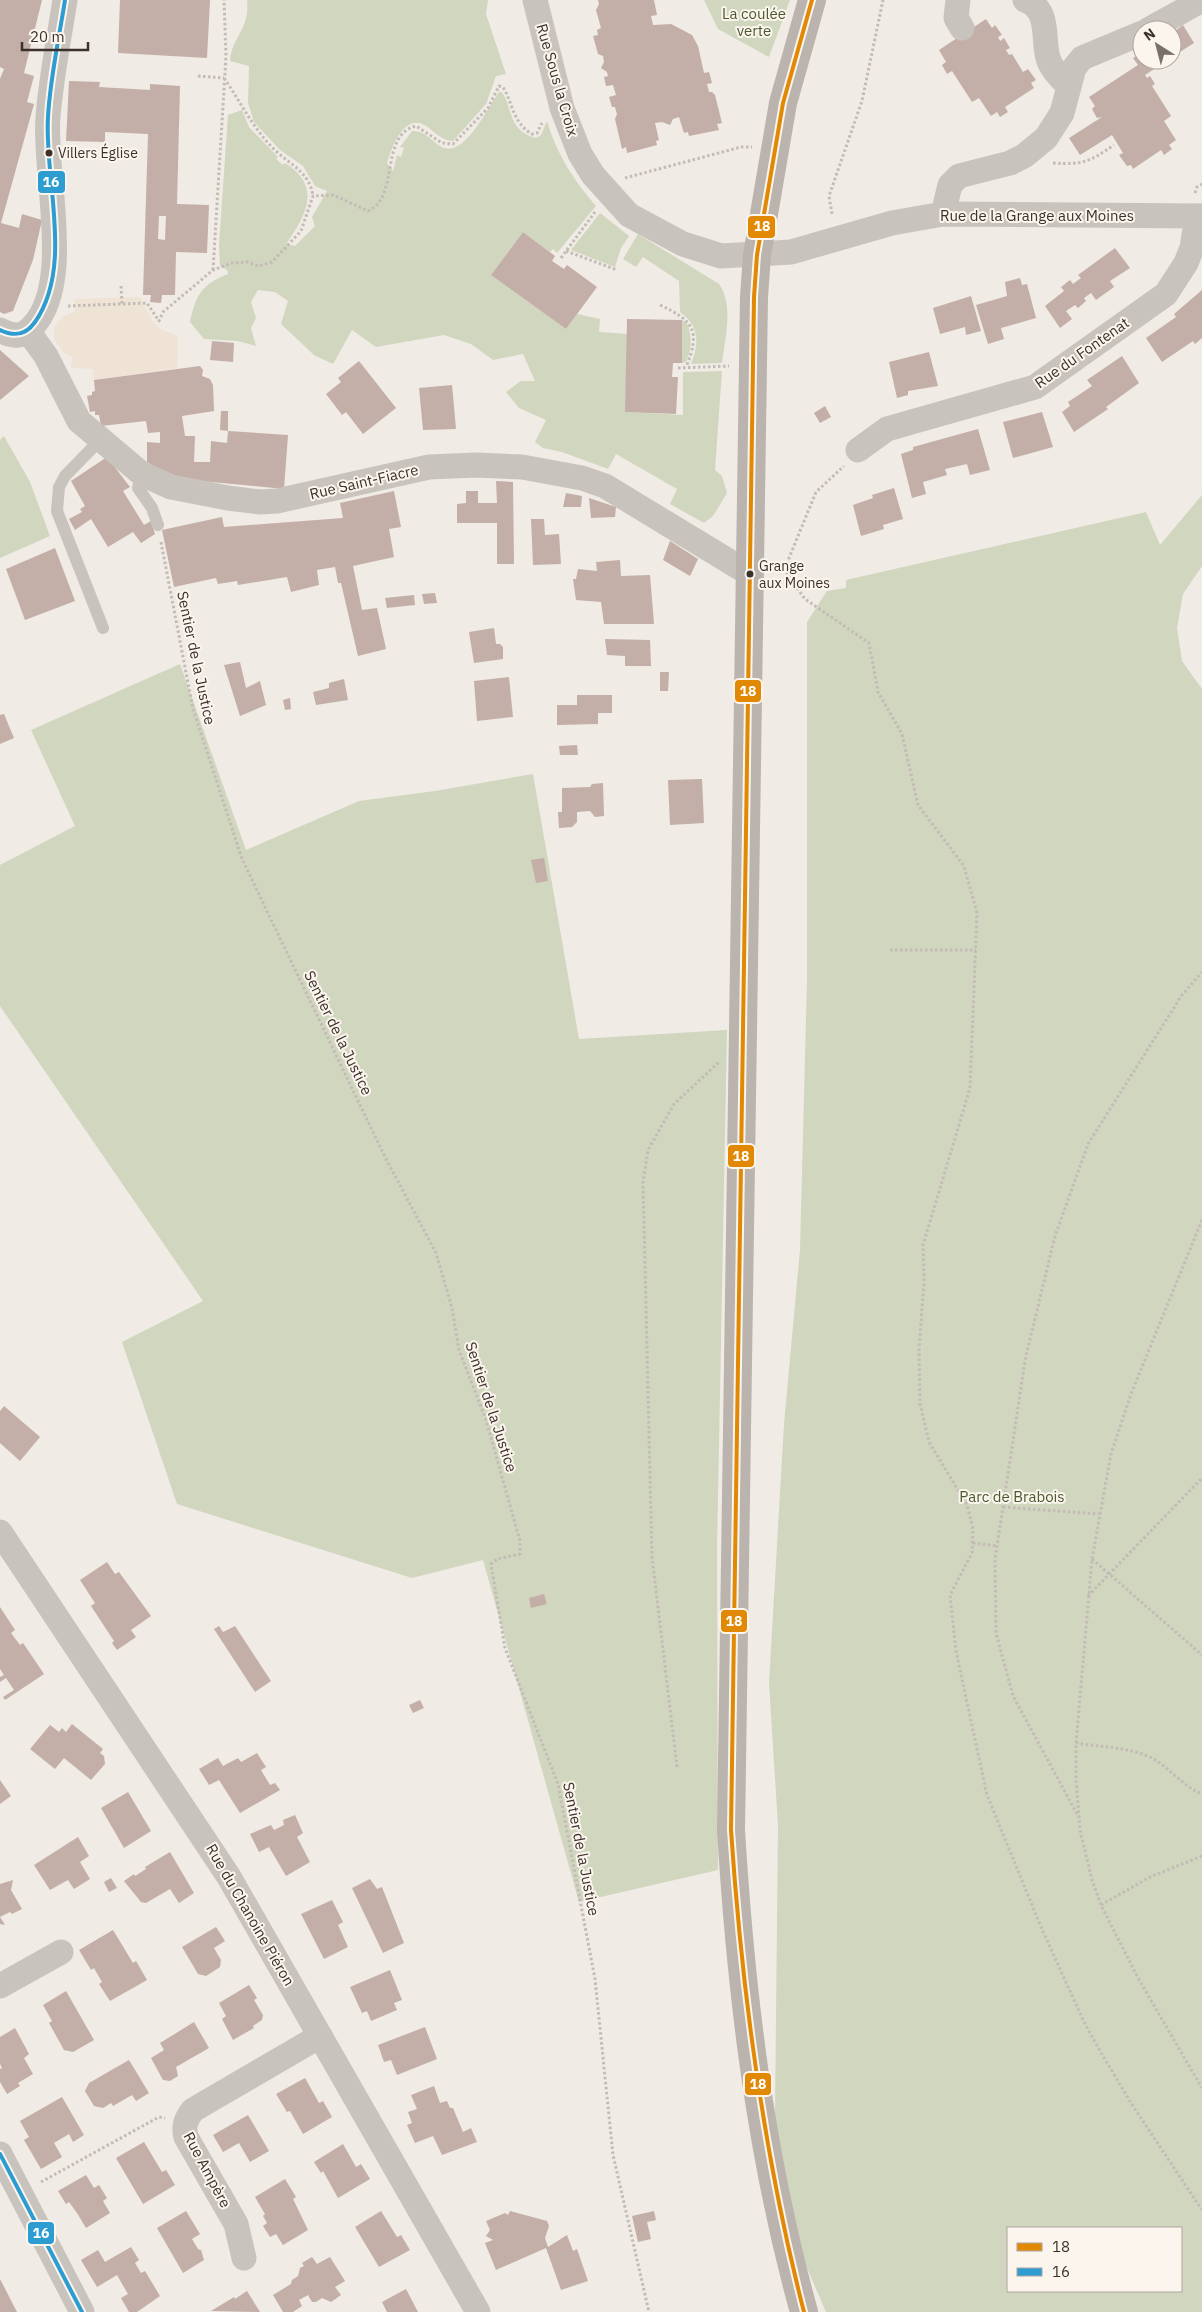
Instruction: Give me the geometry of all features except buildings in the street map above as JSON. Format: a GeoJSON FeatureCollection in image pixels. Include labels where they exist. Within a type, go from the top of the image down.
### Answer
{"type":"FeatureCollection","features":[{"type":"Feature","properties":{"kind":"main road"},"geometry":{"type":"LineString","coordinates":[[804,2312],[772,2183],[752,2071],[737,1936],[732,1830],[742,1046],[750,646],[759,579],[752,366],[757,255],[783,102],[812,0]]}},
{"type":"Feature","properties":{"kind":"street"},"geometry":{"type":"LineString","coordinates":[[0,330],[13,336],[28,331],[38,320],[52,285],[55,249],[48,118],[65,0]]}},
{"type":"Feature","properties":{"kind":"street","name":"Rue Sous la Croix"},"geometry":{"type":"LineString","coordinates":[[535,0],[570,134],[593,175],[609,194],[629,215],[683,244],[721,256],[757,255]]}},
{"type":"Feature","properties":{"kind":"street"},"geometry":{"type":"LineString","coordinates":[[958,0],[956,18],[962,28]]}},
{"type":"Feature","properties":{"kind":"street"},"geometry":{"type":"LineString","coordinates":[[1025,0],[1032,2],[1040,11],[1051,65],[1069,86]]}},
{"type":"Feature","properties":{"kind":"street"},"geometry":{"type":"LineString","coordinates":[[1166,20],[1202,0]]}},
{"type":"Feature","properties":{"kind":"street"},"geometry":{"type":"LineString","coordinates":[[943,214],[950,185],[958,176],[1010,163],[1024,156],[1052,130],[1062,113],[1074,68],[1082,58],[1132,37]]}},
{"type":"Feature","properties":{"kind":"street","name":"Rue de la Grange aux Moines"},"geometry":{"type":"LineString","coordinates":[[757,255],[790,252],[892,223],[943,214],[1199,216]]}},
{"type":"Feature","properties":{"kind":"street","name":"Rue du Fontenat"},"geometry":{"type":"LineString","coordinates":[[858,450],[887,429],[1035,387],[1166,294],[1179,276],[1192,248],[1199,216]]}},
{"type":"Feature","properties":{"kind":"street","name":"Rue Saint-Fiacre"},"geometry":{"type":"LineString","coordinates":[[28,331],[46,356],[79,421],[142,474],[171,487],[260,502],[277,501],[429,467],[522,467],[582,478],[612,489],[759,579]]}},
{"type":"Feature","properties":{"kind":"street","name":"Rue du Chanoine Piéron"},"geometry":{"type":"LineString","coordinates":[[0,1532],[201,1832],[478,2312]]}},
{"type":"Feature","properties":{"kind":"street"},"geometry":{"type":"LineString","coordinates":[[0,1986],[61,1952]]}},
{"type":"Feature","properties":{"kind":"street","name":"Rue Ampère"},"geometry":{"type":"LineString","coordinates":[[244,2258],[236,2224],[186,2137],[185,2124],[193,2110],[320,2036]]}},
{"type":"Feature","properties":{"kind":"street"},"geometry":{"type":"LineString","coordinates":[[0,2154],[82,2312]]}},
{"type":"Feature","properties":{"kind":"lane"},"geometry":{"type":"LineString","coordinates":[[101,439],[65,476],[59,487],[57,498],[60,521],[103,628]]}},
{"type":"Feature","properties":{"kind":"lane"},"geometry":{"type":"LineString","coordinates":[[142,474],[138,488],[152,508],[158,525]]}},
{"type":"Feature","properties":{"kind":"path"},"geometry":{"type":"LineString","coordinates":[[213,270],[226,56],[224,0]]}},
{"type":"Feature","properties":{"kind":"path"},"geometry":{"type":"LineString","coordinates":[[832,214],[829,196],[862,101],[883,0]]}},
{"type":"Feature","properties":{"kind":"path"},"geometry":{"type":"LineString","coordinates":[[198,76],[224,78]]}},
{"type":"Feature","properties":{"kind":"path"},"geometry":{"type":"LineString","coordinates":[[67,306],[147,303],[152,314],[159,321],[163,312],[213,270],[232,263],[247,262],[259,266],[272,262],[301,231],[313,196],[311,185],[303,173],[280,155],[258,133],[243,105],[224,78]]}},
{"type":"Feature","properties":{"kind":"path"},"geometry":{"type":"LineString","coordinates":[[313,196],[333,195],[368,211],[374,208],[382,198],[395,148],[405,131],[416,126],[442,143],[453,144],[488,108],[499,86],[503,87],[519,124],[527,131],[532,134],[537,133],[543,121]]}},
{"type":"Feature","properties":{"kind":"path"},"geometry":{"type":"LineString","coordinates":[[1024,156],[1040,163],[1077,165],[1096,157],[1114,145]]}},
{"type":"Feature","properties":{"kind":"path"},"geometry":{"type":"LineString","coordinates":[[561,258],[609,194],[626,176],[741,147],[775,148]]}},
{"type":"Feature","properties":{"kind":"path"},"geometry":{"type":"LineString","coordinates":[[566,252],[617,270]]}},
{"type":"Feature","properties":{"kind":"path"},"geometry":{"type":"LineString","coordinates":[[120,286],[122,304]]}},
{"type":"Feature","properties":{"kind":"path"},"geometry":{"type":"LineString","coordinates":[[660,305],[686,319],[694,333],[695,344],[686,367]]}},
{"type":"Feature","properties":{"kind":"path"},"geometry":{"type":"LineString","coordinates":[[678,368],[752,366]]}},
{"type":"Feature","properties":{"kind":"path"},"geometry":{"type":"LineString","coordinates":[[759,579],[783,584],[788,576],[789,558],[816,492],[858,450]]}},
{"type":"Feature","properties":{"kind":"path","name":"Sentier de la Justice"},"geometry":{"type":"LineString","coordinates":[[158,525],[193,708],[242,859],[385,1157],[436,1253],[452,1308],[459,1350],[486,1420],[520,1541],[520,1554],[497,1559],[491,1564],[504,1648],[558,1784],[595,1979],[614,2155],[648,2312]]}},
{"type":"Feature","properties":{"kind":"path"},"geometry":{"type":"LineString","coordinates":[[788,576],[805,599],[869,643],[878,692],[902,734],[918,805],[964,866],[977,913],[970,1088],[922,1245],[924,1282],[919,1349],[920,1404],[929,1442],[967,1505],[974,1529],[972,1553],[950,1595],[956,1651],[987,1795],[1041,1927],[1084,2022],[1131,2103],[1202,2210]]}},
{"type":"Feature","properties":{"kind":"path"},"geometry":{"type":"LineString","coordinates":[[890,950],[976,950]]}},
{"type":"Feature","properties":{"kind":"path"},"geometry":{"type":"LineString","coordinates":[[1079,1818],[1013,1696],[996,1633],[997,1546],[1025,1360],[1055,1236],[1088,1144],[1182,995],[1202,972]]}},
{"type":"Feature","properties":{"kind":"path"},"geometry":{"type":"LineString","coordinates":[[677,1767],[652,1557],[643,1182],[648,1150],[674,1104],[710,1068],[742,1046]]}},
{"type":"Feature","properties":{"kind":"path"},"geometry":{"type":"LineString","coordinates":[[1202,1220],[1131,1394],[1111,1454],[1098,1514],[1092,1558],[1076,1743],[1082,1844],[1101,1905],[1138,1978],[1202,2088]]}},
{"type":"Feature","properties":{"kind":"path"},"geometry":{"type":"LineString","coordinates":[[1088,1596],[1111,1575],[1202,1478]]}},
{"type":"Feature","properties":{"kind":"path"},"geometry":{"type":"LineString","coordinates":[[1003,1507],[1098,1514]]}},
{"type":"Feature","properties":{"kind":"path"},"geometry":{"type":"LineString","coordinates":[[973,1544],[997,1546]]}},
{"type":"Feature","properties":{"kind":"path"},"geometry":{"type":"LineString","coordinates":[[1092,1558],[1202,1655]]}},
{"type":"Feature","properties":{"kind":"path"},"geometry":{"type":"LineString","coordinates":[[1076,1743],[1140,1753],[1158,1762],[1180,1781],[1202,1794]]}},
{"type":"Feature","properties":{"kind":"path"},"geometry":{"type":"LineString","coordinates":[[1101,1905],[1150,1877],[1202,1856]]}},
{"type":"Feature","properties":{"kind":"path"},"geometry":{"type":"LineString","coordinates":[[20,2193],[159,2117],[185,2124]]}},
{"type":"Feature","properties":{"kind":"green space"},"geometry":{"type":"Polygon","coordinates":[[[247,0],[488,0],[486,14],[506,74],[496,76],[486,104],[453,141],[442,138],[426,126],[418,123],[411,124],[400,133],[387,163],[393,171],[397,155],[401,157],[404,148],[400,147],[412,131],[421,132],[442,147],[451,149],[459,145],[476,128],[500,91],[507,101],[514,122],[526,134],[536,138],[541,135],[547,121],[555,144],[567,166],[580,187],[596,206],[557,253],[553,249],[550,252],[523,232],[491,275],[566,329],[577,314],[600,319],[599,332],[628,334],[625,412],[683,415],[683,372],[722,371],[715,470],[722,476],[727,493],[713,516],[704,523],[670,504],[677,489],[616,454],[608,469],[562,452],[543,448],[535,442],[546,420],[519,408],[506,392],[521,381],[535,381],[523,354],[493,360],[471,344],[444,335],[376,347],[352,330],[333,364],[314,355],[281,324],[288,301],[275,292],[258,290],[251,302],[256,318],[251,328],[256,346],[238,341],[204,339],[190,322],[195,305],[201,292],[206,287],[228,274],[227,270],[220,266],[219,245],[228,115],[242,110],[249,127],[278,157],[276,159],[297,172],[304,181],[307,191],[305,211],[286,244],[295,246],[315,226],[312,217],[327,191],[315,186],[303,166],[280,150],[254,122],[248,103],[249,66],[230,61],[231,52],[246,19],[247,0]]]}},
{"type":"Feature","properties":{"kind":"green space","name":"La coulée verte"},"geometry":{"type":"Polygon","coordinates":[[[704,0],[790,0],[769,57],[718,29],[704,0]]]}},
{"type":"Feature","properties":{"kind":"green space"},"geometry":{"type":"Polygon","coordinates":[[[600,213],[629,236],[621,248],[615,267],[571,250],[600,213]]]}},
{"type":"Feature","properties":{"kind":"green space"},"geometry":{"type":"Polygon","coordinates":[[[638,234],[719,284],[724,293],[727,312],[722,363],[691,364],[696,336],[687,317],[680,312],[679,281],[643,257],[636,267],[623,259],[638,234]]]}},
{"type":"Feature","properties":{"kind":"green space"},"geometry":{"type":"Polygon","coordinates":[[[682,320],[687,323],[691,342],[686,362],[682,363],[682,320]]]}},
{"type":"Feature","properties":{"kind":"green space"},"geometry":{"type":"Polygon","coordinates":[[[4,436],[30,482],[50,536],[0,558],[0,440],[4,436]]]}},
{"type":"Feature","properties":{"kind":"green space","name":"Parc de Brabois"},"geometry":{"type":"Polygon","coordinates":[[[1202,495],[1202,566],[1183,594],[1177,628],[1182,661],[1202,689],[1202,2312],[826,2312],[795,2240],[775,2117],[778,1825],[769,1683],[784,1424],[800,1250],[807,981],[807,622],[827,591],[846,588],[846,580],[1146,512],[1160,545],[1202,495]]]}},
{"type":"Feature","properties":{"kind":"green space"},"geometry":{"type":"Polygon","coordinates":[[[180,664],[246,850],[359,801],[435,791],[533,774],[579,1039],[727,1030],[717,1549],[718,1870],[579,1902],[483,1560],[412,1578],[177,1504],[122,1342],[203,1301],[0,1006],[0,865],[75,826],[31,730],[180,664]]]}},
{"type":"Feature","properties":{"kind":"shaded area"},"geometry":{"type":"Polygon","coordinates":[[[140,297],[153,322],[160,329],[178,336],[177,368],[94,380],[93,369],[71,368],[72,357],[63,352],[54,339],[54,328],[63,316],[75,312],[74,299],[140,297]]]}},
{"type":"Feature","properties":{"kind":"transit line","name":"16"},"geometry":{"type":"LineString","coordinates":[[0,330],[11,334],[20,334],[32,326],[47,300],[53,275],[55,222],[48,142],[48,117],[65,0]]}},
{"type":"Feature","properties":{"kind":"transit line","name":"18"},"geometry":{"type":"LineString","coordinates":[[804,2312],[777,2193],[756,2073],[741,1952],[731,1830],[754,297],[757,255],[783,103],[812,0]]}},
{"type":"Feature","properties":{"kind":"transit line","name":"16"},"geometry":{"type":"LineString","coordinates":[[0,2154],[82,2312]]}},
{"type":"Feature","properties":{"kind":"place","name":"Villers Église"},"geometry":{"type":"Point","coordinates":[49,153]}},
{"type":"Feature","properties":{"kind":"place","name":"Grange aux Moines"},"geometry":{"type":"Point","coordinates":[750,574]}}]}
